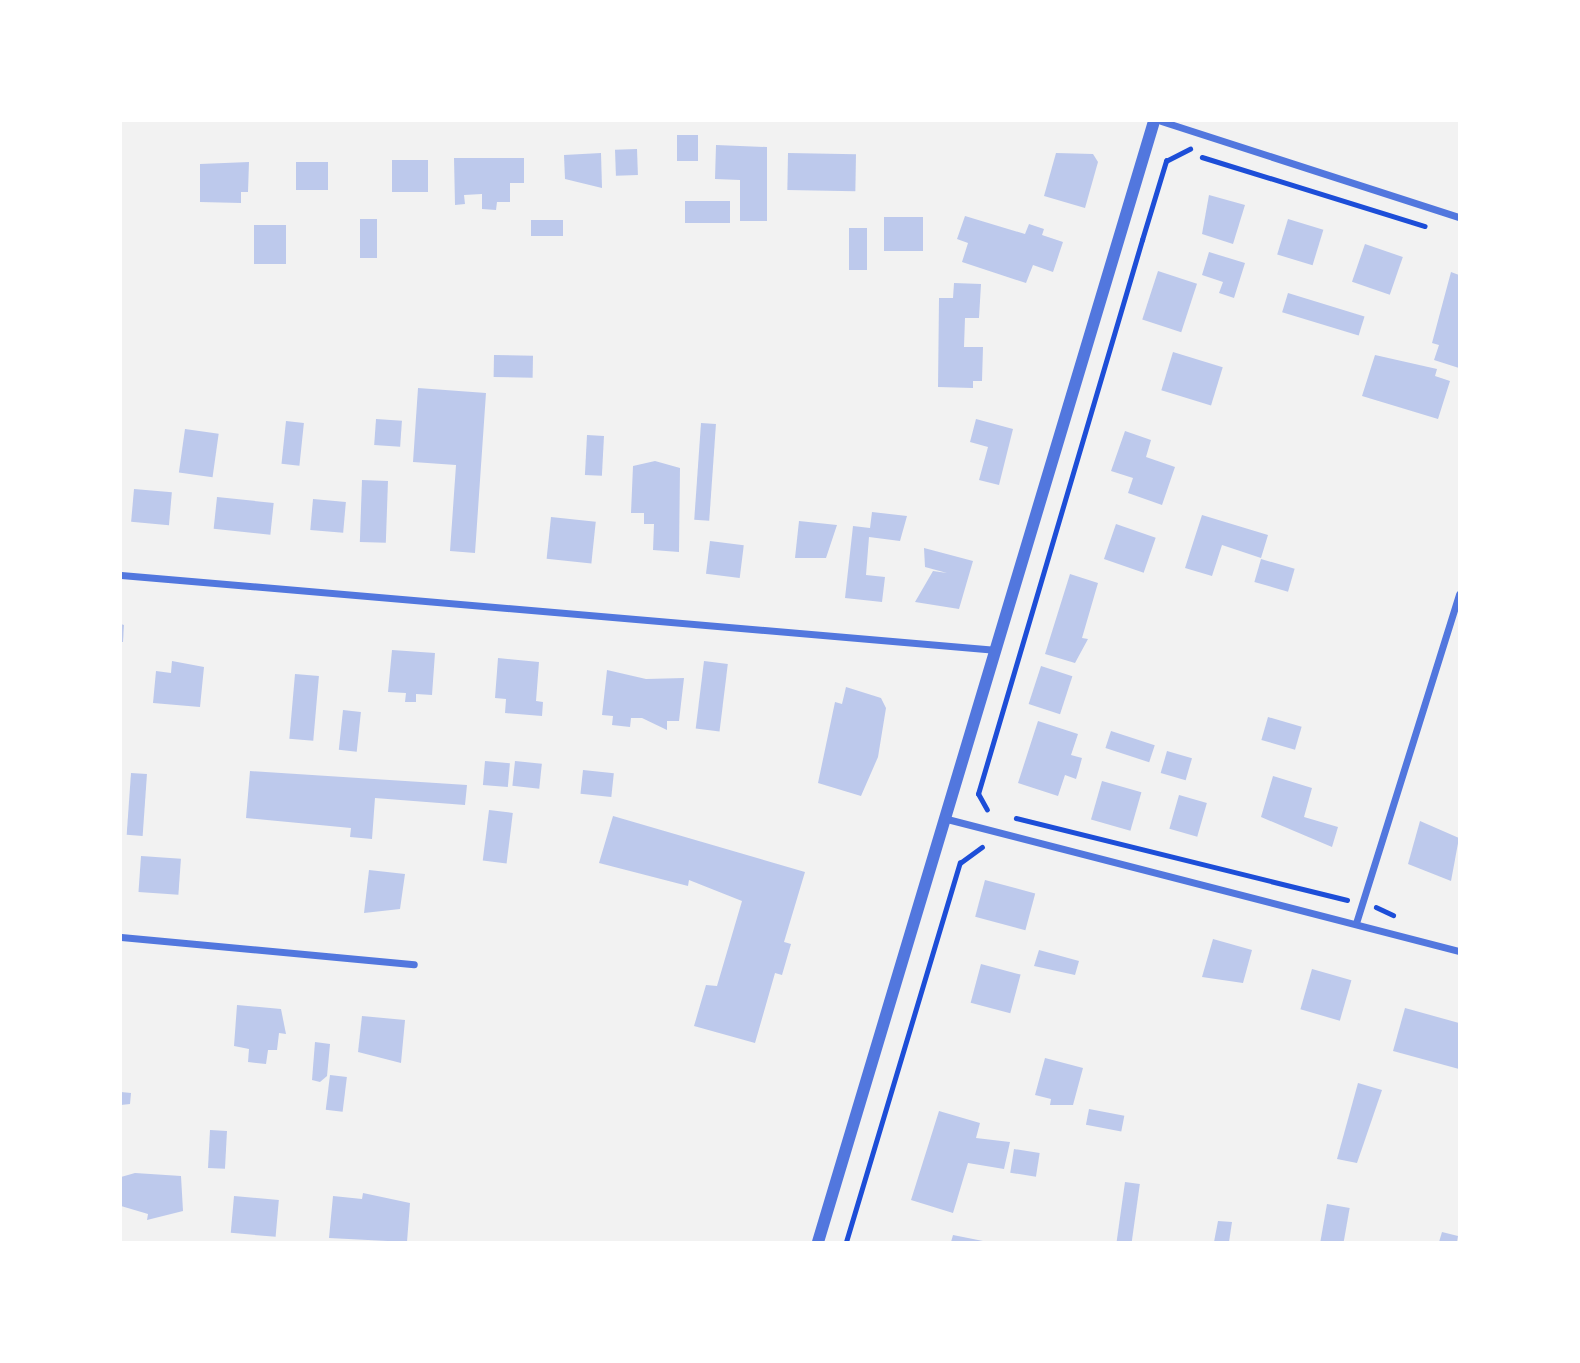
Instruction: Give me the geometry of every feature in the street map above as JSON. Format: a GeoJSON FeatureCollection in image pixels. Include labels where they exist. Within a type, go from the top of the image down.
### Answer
{"type":"FeatureCollection","features":[{"type":"Feature","properties":{"kind":"street"},"geometry":{"type":"LineString","coordinates":[[818,1242],[998,651],[1154,121]]}},
{"type":"Feature","properties":{"kind":"street"},"geometry":{"type":"LineString","coordinates":[[1161,121],[1459,218]]}},
{"type":"Feature","properties":{"kind":"street"},"geometry":{"type":"LineString","coordinates":[[121,575],[998,651]]}},
{"type":"Feature","properties":{"kind":"street"},"geometry":{"type":"LineString","coordinates":[[1356,923],[1459,594]]}},
{"type":"Feature","properties":{"kind":"street"},"geometry":{"type":"LineString","coordinates":[[947,819],[1459,951]]}},
{"type":"Feature","properties":{"kind":"street"},"geometry":{"type":"LineString","coordinates":[[121,937],[414,964]]}},
{"type":"Feature","properties":{"kind":"path"},"geometry":{"type":"LineString","coordinates":[[1201,134],[1196,150],[1175,151],[1166,161],[978,794],[983,808],[1005,818],[1032,818],[1362,904]]}},
{"type":"Feature","properties":{"kind":"path"},"geometry":{"type":"LineString","coordinates":[[1202,157],[1441,231]]}},
{"type":"Feature","properties":{"kind":"path"},"geometry":{"type":"LineString","coordinates":[[846,1242],[960,863],[980,847],[996,848],[1005,818]]}},
{"type":"Feature","properties":{"kind":"building"},"geometry":{"type":"Polygon","coordinates":[[[677,135],[698,135],[698,161],[677,161],[677,135]]]}},
{"type":"Feature","properties":{"kind":"building"},"geometry":{"type":"Polygon","coordinates":[[[716,145],[767,147],[767,221],[740,221],[740,180],[715,179],[716,145]]]}},
{"type":"Feature","properties":{"kind":"building"},"geometry":{"type":"Polygon","coordinates":[[[637,149],[638,175],[616,176],[615,150],[637,149]]]}},
{"type":"Feature","properties":{"kind":"building"},"geometry":{"type":"Polygon","coordinates":[[[601,153],[602,188],[565,179],[564,155],[601,153]]]}},
{"type":"Feature","properties":{"kind":"building"},"geometry":{"type":"Polygon","coordinates":[[[788,153],[856,154],[855,191],[787,190],[788,153]]]}},
{"type":"Feature","properties":{"kind":"building"},"geometry":{"type":"Polygon","coordinates":[[[1056,153],[1093,154],[1098,162],[1085,208],[1044,196],[1056,153]]]}},
{"type":"Feature","properties":{"kind":"building"},"geometry":{"type":"Polygon","coordinates":[[[454,158],[524,158],[524,183],[510,183],[510,202],[497,202],[496,210],[482,209],[482,194],[464,195],[465,204],[455,205],[454,158]]]}},
{"type":"Feature","properties":{"kind":"building"},"geometry":{"type":"Polygon","coordinates":[[[392,160],[428,160],[428,192],[392,192],[392,160]]]}},
{"type":"Feature","properties":{"kind":"building"},"geometry":{"type":"Polygon","coordinates":[[[249,162],[248,192],[241,192],[241,203],[200,202],[200,164],[249,162]]]}},
{"type":"Feature","properties":{"kind":"building"},"geometry":{"type":"Polygon","coordinates":[[[296,162],[328,162],[328,190],[296,190],[296,162]]]}},
{"type":"Feature","properties":{"kind":"building"},"geometry":{"type":"Polygon","coordinates":[[[1209,195],[1245,205],[1233,244],[1202,234],[1209,195]]]}},
{"type":"Feature","properties":{"kind":"building"},"geometry":{"type":"Polygon","coordinates":[[[685,201],[730,201],[730,223],[685,223],[685,201]]]}},
{"type":"Feature","properties":{"kind":"building"},"geometry":{"type":"Polygon","coordinates":[[[965,216],[1025,234],[1029,224],[1044,229],[1042,235],[1063,242],[1053,272],[1033,265],[1026,283],[962,262],[968,243],[957,239],[965,216]]]}},
{"type":"Feature","properties":{"kind":"building"},"geometry":{"type":"Polygon","coordinates":[[[884,217],[923,217],[923,251],[884,251],[884,217]]]}},
{"type":"Feature","properties":{"kind":"building"},"geometry":{"type":"Polygon","coordinates":[[[360,219],[377,219],[377,258],[360,258],[360,219]]]}},
{"type":"Feature","properties":{"kind":"building"},"geometry":{"type":"Polygon","coordinates":[[[1288,219],[1323,230],[1313,265],[1277,254],[1288,219]]]}},
{"type":"Feature","properties":{"kind":"building"},"geometry":{"type":"Polygon","coordinates":[[[531,220],[563,220],[563,236],[531,236],[531,220]]]}},
{"type":"Feature","properties":{"kind":"building"},"geometry":{"type":"Polygon","coordinates":[[[254,225],[286,225],[286,264],[254,264],[254,225]]]}},
{"type":"Feature","properties":{"kind":"building"},"geometry":{"type":"Polygon","coordinates":[[[849,228],[867,228],[867,270],[849,270],[849,228]]]}},
{"type":"Feature","properties":{"kind":"building"},"geometry":{"type":"Polygon","coordinates":[[[1365,244],[1403,257],[1390,295],[1352,282],[1365,244]]]}},
{"type":"Feature","properties":{"kind":"building"},"geometry":{"type":"Polygon","coordinates":[[[1209,252],[1245,263],[1234,298],[1219,293],[1223,282],[1202,275],[1209,252]]]}},
{"type":"Feature","properties":{"kind":"building"},"geometry":{"type":"Polygon","coordinates":[[[1158,271],[1197,284],[1181,332],[1142,320],[1158,271]]]}},
{"type":"Feature","properties":{"kind":"building"},"geometry":{"type":"Polygon","coordinates":[[[1451,272],[1459,275],[1459,368],[1434,360],[1439,345],[1432,343],[1451,272]]]}},
{"type":"Feature","properties":{"kind":"building"},"geometry":{"type":"Polygon","coordinates":[[[954,283],[981,284],[979,318],[965,318],[964,347],[983,347],[982,381],[973,381],[973,388],[938,387],[939,298],[953,298],[954,283]]]}},
{"type":"Feature","properties":{"kind":"building"},"geometry":{"type":"Polygon","coordinates":[[[1288,293],[1365,316],[1359,336],[1282,312],[1288,293]]]}},
{"type":"Feature","properties":{"kind":"building"},"geometry":{"type":"Polygon","coordinates":[[[1173,352],[1223,367],[1211,405],[1161,390],[1173,352]]]}},
{"type":"Feature","properties":{"kind":"building"},"geometry":{"type":"Polygon","coordinates":[[[494,355],[533,356],[533,378],[494,377],[494,355]]]}},
{"type":"Feature","properties":{"kind":"building"},"geometry":{"type":"Polygon","coordinates":[[[1375,355],[1437,369],[1435,376],[1450,381],[1438,419],[1362,396],[1375,355]]]}},
{"type":"Feature","properties":{"kind":"building"},"geometry":{"type":"Polygon","coordinates":[[[418,388],[486,393],[475,553],[450,551],[456,465],[413,462],[418,388]]]}},
{"type":"Feature","properties":{"kind":"building"},"geometry":{"type":"Polygon","coordinates":[[[376,419],[402,421],[400,447],[374,445],[376,419]]]}},
{"type":"Feature","properties":{"kind":"building"},"geometry":{"type":"Polygon","coordinates":[[[976,419],[1013,429],[999,485],[979,480],[988,447],[970,442],[976,419]]]}},
{"type":"Feature","properties":{"kind":"building"},"geometry":{"type":"Polygon","coordinates":[[[286,421],[304,423],[299,466],[282,464],[286,421]]]}},
{"type":"Feature","properties":{"kind":"building"},"geometry":{"type":"Polygon","coordinates":[[[701,423],[716,424],[709,521],[694,520],[701,423]]]}},
{"type":"Feature","properties":{"kind":"building"},"geometry":{"type":"Polygon","coordinates":[[[185,429],[219,434],[213,477],[179,473],[185,429]]]}},
{"type":"Feature","properties":{"kind":"building"},"geometry":{"type":"Polygon","coordinates":[[[1125,431],[1151,440],[1146,457],[1175,467],[1162,505],[1128,493],[1133,478],[1111,471],[1125,431]]]}},
{"type":"Feature","properties":{"kind":"building"},"geometry":{"type":"Polygon","coordinates":[[[587,435],[604,436],[602,476],[585,475],[587,435]]]}},
{"type":"Feature","properties":{"kind":"building"},"geometry":{"type":"Polygon","coordinates":[[[655,461],[680,468],[679,552],[653,550],[654,524],[644,524],[644,513],[631,513],[633,466],[655,461]]]}},
{"type":"Feature","properties":{"kind":"building"},"geometry":{"type":"Polygon","coordinates":[[[362,480],[388,481],[386,543],[360,542],[362,480]]]}},
{"type":"Feature","properties":{"kind":"building"},"geometry":{"type":"Polygon","coordinates":[[[134,489],[172,492],[169,525],[131,522],[134,489]]]}},
{"type":"Feature","properties":{"kind":"building"},"geometry":{"type":"Polygon","coordinates":[[[217,497],[274,503],[270,535],[214,529],[217,497]]]}},
{"type":"Feature","properties":{"kind":"building"},"geometry":{"type":"Polygon","coordinates":[[[313,499],[346,502],[343,533],[310,530],[313,499]]]}},
{"type":"Feature","properties":{"kind":"building"},"geometry":{"type":"Polygon","coordinates":[[[872,512],[907,516],[900,541],[869,537],[866,575],[885,577],[882,602],[845,598],[853,526],[870,528],[872,512]]]}},
{"type":"Feature","properties":{"kind":"building"},"geometry":{"type":"Polygon","coordinates":[[[1202,515],[1268,535],[1261,558],[1222,545],[1212,576],[1185,568],[1202,515]]]}},
{"type":"Feature","properties":{"kind":"building"},"geometry":{"type":"Polygon","coordinates":[[[551,517],[596,522],[591,563],[547,559],[551,517]]]}},
{"type":"Feature","properties":{"kind":"building"},"geometry":{"type":"Polygon","coordinates":[[[799,521],[837,525],[826,558],[795,558],[799,521]]]}},
{"type":"Feature","properties":{"kind":"building"},"geometry":{"type":"Polygon","coordinates":[[[1116,524],[1156,538],[1144,573],[1104,559],[1116,524]]]}},
{"type":"Feature","properties":{"kind":"building"},"geometry":{"type":"Polygon","coordinates":[[[710,541],[744,545],[740,578],[706,574],[710,541]]]}},
{"type":"Feature","properties":{"kind":"building"},"geometry":{"type":"Polygon","coordinates":[[[924,548],[973,561],[959,609],[915,602],[933,571],[947,573],[925,567],[924,548]]]}},
{"type":"Feature","properties":{"kind":"building"},"geometry":{"type":"Polygon","coordinates":[[[1261,559],[1295,569],[1288,592],[1254,582],[1261,559]]]}},
{"type":"Feature","properties":{"kind":"building"},"geometry":{"type":"Polygon","coordinates":[[[1070,574],[1098,583],[1082,638],[1088,639],[1075,663],[1045,654],[1070,574]]]}},
{"type":"Feature","properties":{"kind":"building"},"geometry":{"type":"Polygon","coordinates":[[[121,624],[124,625],[123,642],[121,642],[121,624]]]}},
{"type":"Feature","properties":{"kind":"building"},"geometry":{"type":"Polygon","coordinates":[[[392,650],[435,653],[432,695],[416,694],[416,702],[405,702],[406,693],[388,692],[392,650]]]}},
{"type":"Feature","properties":{"kind":"building"},"geometry":{"type":"Polygon","coordinates":[[[498,658],[539,662],[536,701],[543,702],[542,716],[505,713],[506,699],[495,698],[498,658]]]}},
{"type":"Feature","properties":{"kind":"building"},"geometry":{"type":"Polygon","coordinates":[[[172,661],[204,667],[200,707],[153,703],[156,671],[171,673],[172,661]]]}},
{"type":"Feature","properties":{"kind":"building"},"geometry":{"type":"Polygon","coordinates":[[[704,661],[728,664],[720,731],[696,728],[704,661]]]}},
{"type":"Feature","properties":{"kind":"building"},"geometry":{"type":"Polygon","coordinates":[[[1041,666],[1072,676],[1060,714],[1029,704],[1041,666]]]}},
{"type":"Feature","properties":{"kind":"building"},"geometry":{"type":"Polygon","coordinates":[[[607,670],[646,679],[684,678],[679,721],[667,721],[667,730],[642,718],[631,718],[630,727],[612,725],[613,716],[602,715],[607,670]]]}},
{"type":"Feature","properties":{"kind":"building"},"geometry":{"type":"Polygon","coordinates":[[[295,674],[319,676],[313,741],[289,739],[295,674]]]}},
{"type":"Feature","properties":{"kind":"building"},"geometry":{"type":"Polygon","coordinates":[[[846,687],[881,698],[886,708],[878,757],[861,796],[818,783],[835,702],[842,704],[846,687]]]}},
{"type":"Feature","properties":{"kind":"building"},"geometry":{"type":"Polygon","coordinates":[[[343,710],[361,712],[357,752],[339,750],[343,710]]]}},
{"type":"Feature","properties":{"kind":"building"},"geometry":{"type":"Polygon","coordinates":[[[1268,717],[1302,727],[1295,750],[1261,740],[1268,717]]]}},
{"type":"Feature","properties":{"kind":"building"},"geometry":{"type":"Polygon","coordinates":[[[1038,721],[1078,734],[1071,755],[1082,758],[1076,779],[1065,775],[1058,796],[1018,783],[1038,721]]]}},
{"type":"Feature","properties":{"kind":"building"},"geometry":{"type":"Polygon","coordinates":[[[1111,731],[1155,745],[1149,762],[1105,748],[1111,731]]]}},
{"type":"Feature","properties":{"kind":"building"},"geometry":{"type":"Polygon","coordinates":[[[1167,751],[1192,758],[1186,780],[1161,773],[1167,751]]]}},
{"type":"Feature","properties":{"kind":"building"},"geometry":{"type":"Polygon","coordinates":[[[485,761],[510,763],[508,787],[483,785],[485,761]]]}},
{"type":"Feature","properties":{"kind":"building"},"geometry":{"type":"Polygon","coordinates":[[[515,761],[542,764],[539,789],[512,786],[515,761]]]}},
{"type":"Feature","properties":{"kind":"building"},"geometry":{"type":"Polygon","coordinates":[[[583,770],[614,773],[611,797],[580,794],[583,770]]]}},
{"type":"Feature","properties":{"kind":"building"},"geometry":{"type":"Polygon","coordinates":[[[250,771],[467,785],[465,805],[375,798],[372,839],[350,837],[351,828],[246,818],[250,771]]]}},
{"type":"Feature","properties":{"kind":"building"},"geometry":{"type":"Polygon","coordinates":[[[131,773],[147,774],[143,836],[127,835],[131,773]]]}},
{"type":"Feature","properties":{"kind":"building"},"geometry":{"type":"Polygon","coordinates":[[[1273,776],[1312,788],[1304,817],[1338,827],[1332,847],[1261,817],[1273,776]]]}},
{"type":"Feature","properties":{"kind":"building"},"geometry":{"type":"Polygon","coordinates":[[[1102,781],[1141,792],[1130,831],[1091,819],[1102,781]]]}},
{"type":"Feature","properties":{"kind":"building"},"geometry":{"type":"Polygon","coordinates":[[[1179,795],[1207,803],[1197,837],[1169,829],[1179,795]]]}},
{"type":"Feature","properties":{"kind":"building"},"geometry":{"type":"Polygon","coordinates":[[[489,810],[513,813],[507,864],[483,861],[489,810]]]}},
{"type":"Feature","properties":{"kind":"building"},"geometry":{"type":"Polygon","coordinates":[[[613,816],[805,872],[784,942],[791,944],[782,975],[775,973],[755,1043],[694,1026],[706,985],[717,986],[742,901],[689,880],[688,886],[599,863],[613,816]]]}},
{"type":"Feature","properties":{"kind":"building"},"geometry":{"type":"Polygon","coordinates":[[[1420,821],[1459,838],[1451,881],[1408,864],[1420,821]]]}},
{"type":"Feature","properties":{"kind":"building"},"geometry":{"type":"Polygon","coordinates":[[[141,856],[181,859],[178,895],[138,892],[141,856]]]}},
{"type":"Feature","properties":{"kind":"building"},"geometry":{"type":"Polygon","coordinates":[[[369,870],[405,874],[400,909],[364,913],[369,870]]]}},
{"type":"Feature","properties":{"kind":"building"},"geometry":{"type":"Polygon","coordinates":[[[985,880],[1035,893],[1025,930],[975,917],[985,880]]]}},
{"type":"Feature","properties":{"kind":"building"},"geometry":{"type":"Polygon","coordinates":[[[1213,939],[1252,950],[1243,983],[1202,977],[1213,939]]]}},
{"type":"Feature","properties":{"kind":"building"},"geometry":{"type":"Polygon","coordinates":[[[1039,950],[1079,961],[1075,975],[1034,966],[1039,950]]]}},
{"type":"Feature","properties":{"kind":"building"},"geometry":{"type":"Polygon","coordinates":[[[981,964],[1021,975],[1010,1013],[971,1003],[981,964]]]}},
{"type":"Feature","properties":{"kind":"building"},"geometry":{"type":"Polygon","coordinates":[[[1312,969],[1351,980],[1340,1021],[1300,1009],[1312,969]]]}},
{"type":"Feature","properties":{"kind":"building"},"geometry":{"type":"Polygon","coordinates":[[[237,1005],[281,1009],[286,1034],[279,1033],[277,1050],[268,1050],[266,1064],[248,1062],[249,1049],[234,1046],[237,1005]]]}},
{"type":"Feature","properties":{"kind":"building"},"geometry":{"type":"Polygon","coordinates":[[[1405,1008],[1459,1023],[1459,1069],[1393,1051],[1405,1008]]]}},
{"type":"Feature","properties":{"kind":"building"},"geometry":{"type":"Polygon","coordinates":[[[362,1016],[405,1020],[401,1063],[358,1052],[362,1016]]]}},
{"type":"Feature","properties":{"kind":"building"},"geometry":{"type":"Polygon","coordinates":[[[315,1042],[330,1044],[327,1076],[320,1082],[312,1080],[315,1042]]]}},
{"type":"Feature","properties":{"kind":"building"},"geometry":{"type":"Polygon","coordinates":[[[1045,1058],[1083,1068],[1073,1105],[1050,1105],[1051,1099],[1035,1095],[1045,1058]]]}},
{"type":"Feature","properties":{"kind":"building"},"geometry":{"type":"Polygon","coordinates":[[[330,1075],[347,1077],[343,1112],[326,1110],[330,1075]]]}},
{"type":"Feature","properties":{"kind":"building"},"geometry":{"type":"Polygon","coordinates":[[[1358,1083],[1382,1090],[1357,1163],[1337,1159],[1358,1083]]]}},
{"type":"Feature","properties":{"kind":"building"},"geometry":{"type":"Polygon","coordinates":[[[121,1092],[131,1093],[130,1104],[121,1105],[121,1092]]]}},
{"type":"Feature","properties":{"kind":"building"},"geometry":{"type":"Polygon","coordinates":[[[1089,1109],[1124,1116],[1121,1132],[1086,1125],[1089,1109]]]}},
{"type":"Feature","properties":{"kind":"building"},"geometry":{"type":"Polygon","coordinates":[[[939,1111],[980,1123],[976,1138],[1010,1142],[1004,1169],[968,1163],[953,1213],[911,1200],[939,1111]]]}},
{"type":"Feature","properties":{"kind":"building"},"geometry":{"type":"Polygon","coordinates":[[[210,1130],[227,1131],[225,1169],[208,1168],[210,1130]]]}},
{"type":"Feature","properties":{"kind":"building"},"geometry":{"type":"Polygon","coordinates":[[[1014,1149],[1040,1153],[1036,1177],[1010,1173],[1014,1149]]]}},
{"type":"Feature","properties":{"kind":"building"},"geometry":{"type":"Polygon","coordinates":[[[135,1173],[181,1176],[183,1211],[147,1220],[148,1214],[121,1206],[121,1177],[135,1173]]]}},
{"type":"Feature","properties":{"kind":"building"},"geometry":{"type":"Polygon","coordinates":[[[1125,1182],[1140,1184],[1132,1242],[1117,1242],[1125,1182]]]}},
{"type":"Feature","properties":{"kind":"building"},"geometry":{"type":"Polygon","coordinates":[[[363,1193],[410,1203],[407,1242],[329,1238],[333,1196],[362,1199],[363,1193]]]}},
{"type":"Feature","properties":{"kind":"building"},"geometry":{"type":"Polygon","coordinates":[[[234,1196],[279,1200],[276,1237],[231,1233],[234,1196]]]}},
{"type":"Feature","properties":{"kind":"building"},"geometry":{"type":"Polygon","coordinates":[[[1327,1204],[1350,1208],[1344,1242],[1320,1242],[1327,1204]]]}},
{"type":"Feature","properties":{"kind":"building"},"geometry":{"type":"Polygon","coordinates":[[[1218,1221],[1232,1222],[1229,1242],[1214,1242],[1218,1221]]]}},
{"type":"Feature","properties":{"kind":"building"},"geometry":{"type":"Polygon","coordinates":[[[1442,1232],[1458,1236],[1457,1242],[1439,1242],[1442,1232]]]}},
{"type":"Feature","properties":{"kind":"building"},"geometry":{"type":"Polygon","coordinates":[[[953,1235],[983,1241],[983,1242],[951,1242],[953,1235]]]}}]}
